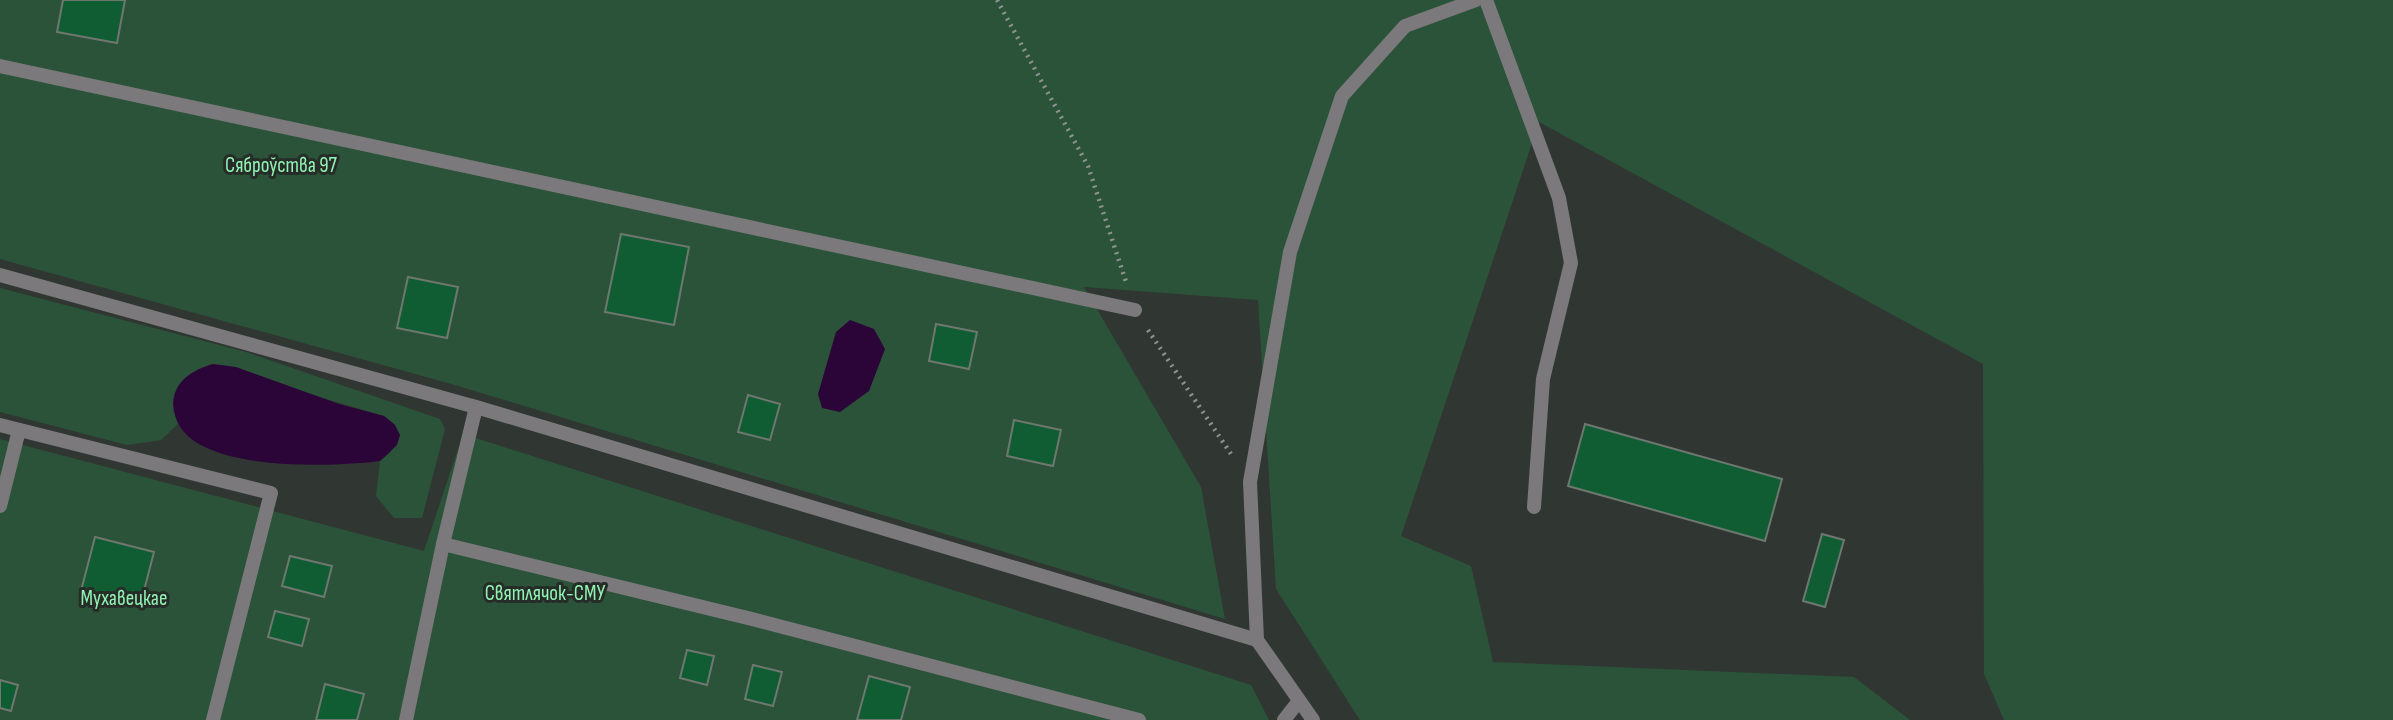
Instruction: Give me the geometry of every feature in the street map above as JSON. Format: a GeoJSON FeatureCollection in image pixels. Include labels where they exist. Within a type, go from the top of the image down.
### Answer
{"type":"FeatureCollection","features":[{"type":"Feature","properties":{"kind":"street"},"geometry":{"type":"LineString","coordinates":[[1312,720],[1257,640],[1250,482],[1290,252],[1342,96],[1405,26],[1476,0]]}},
{"type":"Feature","properties":{"kind":"street"},"geometry":{"type":"LineString","coordinates":[[1486,0],[1559,198],[1571,263],[1543,379],[1534,507]]}},
{"type":"Feature","properties":{"kind":"street"},"geometry":{"type":"LineString","coordinates":[[0,65],[1135,310]]}},
{"type":"Feature","properties":{"kind":"street"},"geometry":{"type":"LineString","coordinates":[[0,275],[476,407],[1257,640]]}},
{"type":"Feature","properties":{"kind":"street"},"geometry":{"type":"LineString","coordinates":[[406,720],[443,544],[476,407]]}},
{"type":"Feature","properties":{"kind":"street"},"geometry":{"type":"LineString","coordinates":[[0,425],[271,493],[213,720]]}},
{"type":"Feature","properties":{"kind":"street"},"geometry":{"type":"LineString","coordinates":[[0,506],[19,430]]}},
{"type":"Feature","properties":{"kind":"street"},"geometry":{"type":"LineString","coordinates":[[443,544],[752,619],[1139,720]]}},
{"type":"Feature","properties":{"kind":"street"},"geometry":{"type":"LineString","coordinates":[[1284,720],[1298,702]]}},
{"type":"Feature","properties":{"kind":"path"},"geometry":{"type":"LineString","coordinates":[[997,0],[1088,166],[1135,310],[1250,482]]}},
{"type":"Feature","properties":{"kind":"green space","name":"Сяброўства 97"},"geometry":{"type":"Polygon","coordinates":[[[0,0],[2393,0],[2393,720],[2004,720],[1984,674],[1983,364],[1539,122],[1401,536],[1471,566],[1493,662],[1854,677],[1910,720],[1360,720],[1276,589],[1258,300],[1084,287],[1201,487],[1225,619],[455,385],[0,259],[0,0]]]}},
{"type":"Feature","properties":{"kind":"green space"},"geometry":{"type":"Polygon","coordinates":[[[0,288],[246,352],[440,419],[445,429],[422,518],[394,518],[376,496],[380,461],[390,453],[400,436],[394,424],[384,416],[306,393],[173,410],[178,424],[161,440],[127,445],[0,412],[0,288]]]}},
{"type":"Feature","properties":{"kind":"green space","name":"Святлячок-СМУ"},"geometry":{"type":"Polygon","coordinates":[[[463,434],[1251,685],[1269,720],[0,720],[0,439],[424,551],[463,434]]]}},
{"type":"Feature","properties":{"kind":"shaded area"},"geometry":{"type":"Polygon","coordinates":[[[850,320],[874,329],[885,349],[869,391],[840,412],[822,408],[818,394],[836,332],[850,320]]]}},
{"type":"Feature","properties":{"kind":"shaded area"},"geometry":{"type":"Polygon","coordinates":[[[213,364],[236,367],[339,404],[384,416],[395,425],[400,435],[397,445],[380,461],[331,465],[267,462],[209,449],[188,436],[176,418],[173,402],[176,390],[184,380],[194,372],[213,364]]]}},
{"type":"Feature","properties":{"kind":"building"},"geometry":{"type":"Polygon","coordinates":[[[63,0],[125,0],[117,43],[57,32],[63,0]]]}},
{"type":"Feature","properties":{"kind":"building"},"geometry":{"type":"Polygon","coordinates":[[[621,234],[689,247],[674,325],[605,312],[621,234]]]}},
{"type":"Feature","properties":{"kind":"building"},"geometry":{"type":"Polygon","coordinates":[[[408,277],[458,287],[447,338],[397,328],[408,277]]]}},
{"type":"Feature","properties":{"kind":"building"},"geometry":{"type":"Polygon","coordinates":[[[936,324],[977,332],[969,369],[929,361],[936,324]]]}},
{"type":"Feature","properties":{"kind":"building"},"geometry":{"type":"Polygon","coordinates":[[[748,395],[780,404],[770,440],[738,432],[748,395]]]}},
{"type":"Feature","properties":{"kind":"building"},"geometry":{"type":"Polygon","coordinates":[[[1014,420],[1061,430],[1053,466],[1007,456],[1014,420]]]}},
{"type":"Feature","properties":{"kind":"building"},"geometry":{"type":"Polygon","coordinates":[[[1585,424],[1782,479],[1765,541],[1568,486],[1585,424]]]}},
{"type":"Feature","properties":{"kind":"building"},"geometry":{"type":"Polygon","coordinates":[[[1822,534],[1844,540],[1825,607],[1803,601],[1822,534]]]}},
{"type":"Feature","properties":{"kind":"building"},"geometry":{"type":"Polygon","coordinates":[[[95,537],[154,552],[140,606],[81,591],[95,537]]]}},
{"type":"Feature","properties":{"kind":"building"},"geometry":{"type":"Polygon","coordinates":[[[290,556],[332,566],[324,597],[282,586],[290,556]]]}},
{"type":"Feature","properties":{"kind":"building"},"geometry":{"type":"Polygon","coordinates":[[[275,611],[309,619],[302,646],[268,637],[275,611]]]}},
{"type":"Feature","properties":{"kind":"building"},"geometry":{"type":"Polygon","coordinates":[[[687,650],[714,656],[707,685],[680,678],[687,650]]]}},
{"type":"Feature","properties":{"kind":"building"},"geometry":{"type":"Polygon","coordinates":[[[753,665],[782,672],[773,706],[745,699],[753,665]]]}},
{"type":"Feature","properties":{"kind":"building"},"geometry":{"type":"Polygon","coordinates":[[[869,676],[910,687],[901,720],[857,720],[869,676]]]}},
{"type":"Feature","properties":{"kind":"building"},"geometry":{"type":"Polygon","coordinates":[[[0,680],[18,685],[11,711],[0,708],[0,680]]]}},
{"type":"Feature","properties":{"kind":"building"},"geometry":{"type":"Polygon","coordinates":[[[325,684],[364,694],[357,720],[316,720],[325,684]]]}},
{"type":"Feature","properties":{"kind":"park label","name":"Мухавецкае"},"geometry":{"type":"Point","coordinates":[124,598]}}]}
